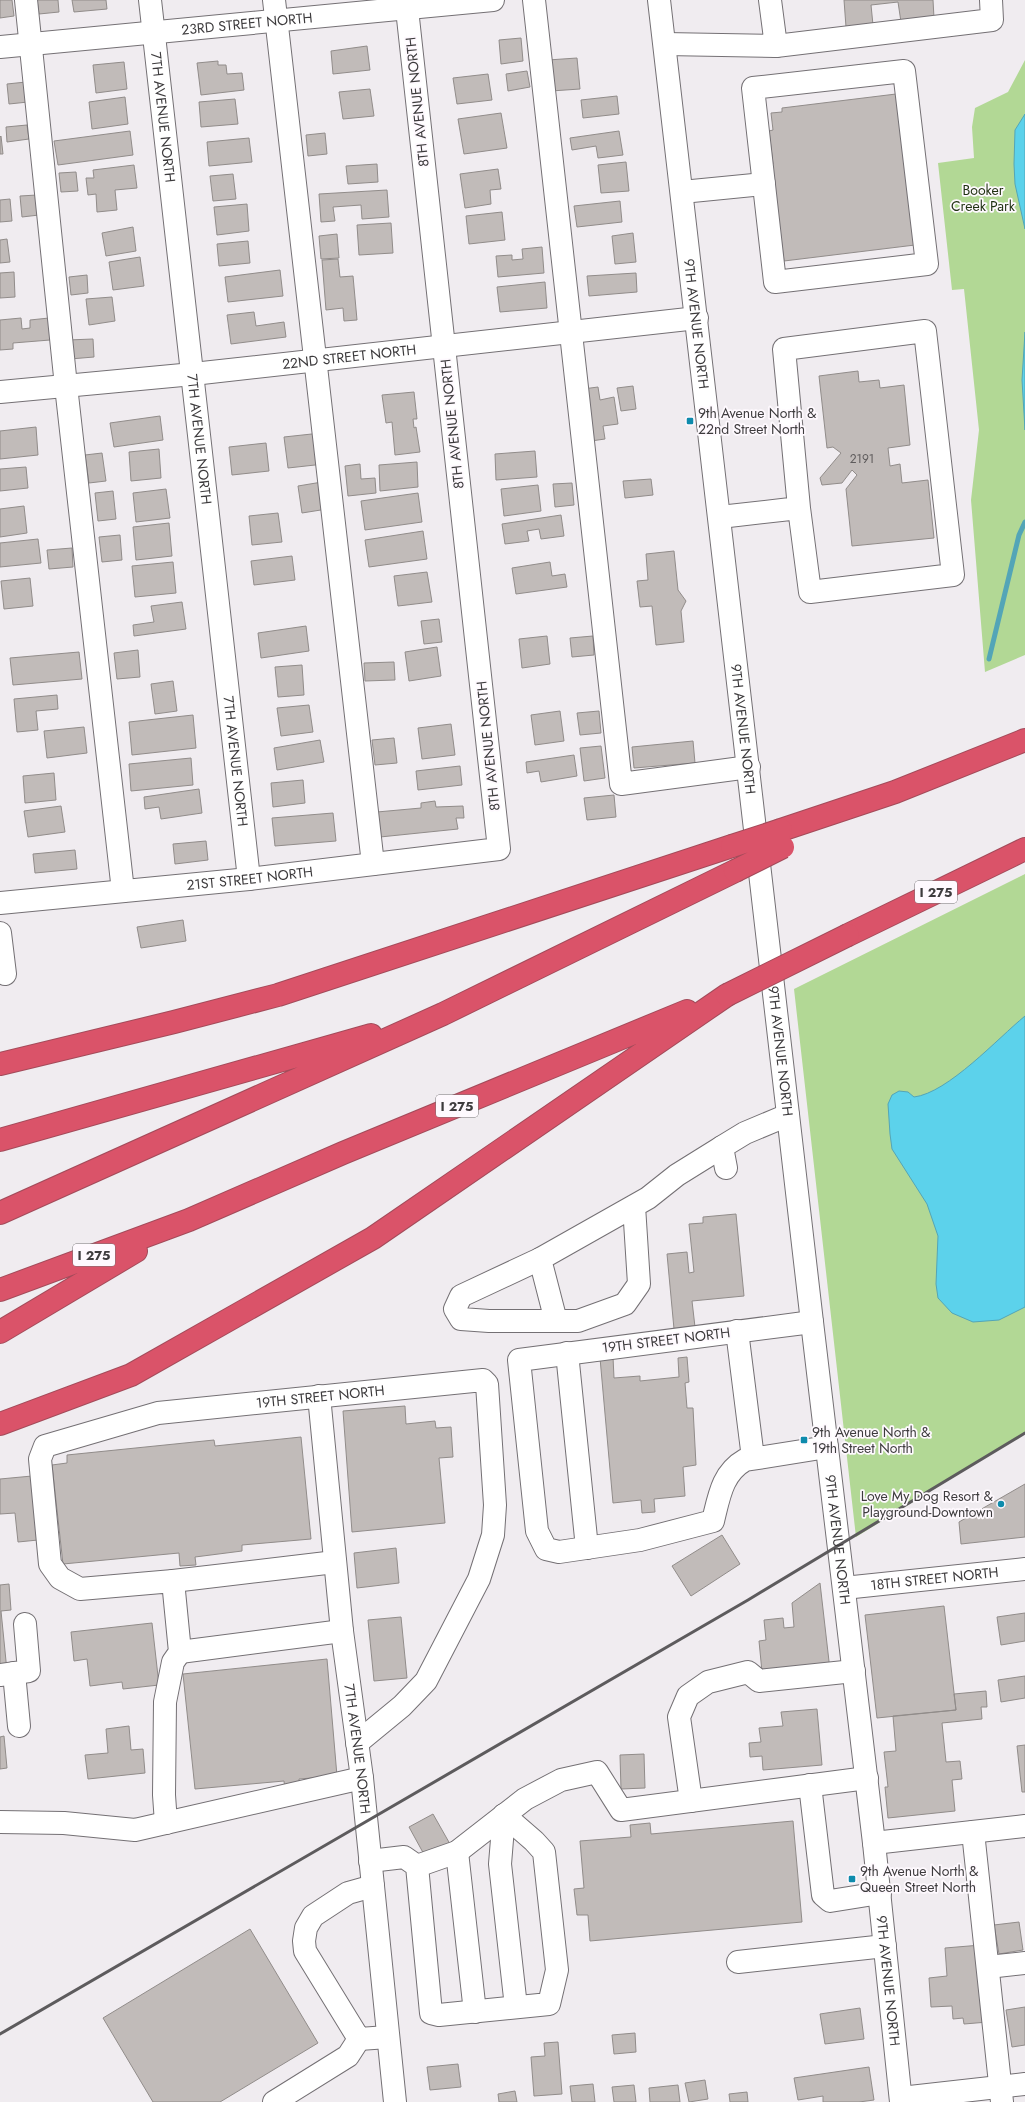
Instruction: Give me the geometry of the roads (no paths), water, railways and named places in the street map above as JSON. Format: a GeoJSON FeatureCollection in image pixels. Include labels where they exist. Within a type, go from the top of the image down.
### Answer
{"type":"FeatureCollection","features":[{"type":"Feature","properties":{"kind":"highway"},"geometry":{"type":"LineString","coordinates":[[0,1213],[443,1014],[735,871],[782,839],[1025,740]]}},
{"type":"Feature","properties":{"kind":"highway"},"geometry":{"type":"LineString","coordinates":[[0,1064],[278,995],[732,846],[782,839]]}},
{"type":"Feature","properties":{"kind":"highway","name":"I 275"},"geometry":{"type":"LineString","coordinates":[[0,1290],[188,1220],[350,1150],[727,995],[1025,849]]}},
{"type":"Feature","properties":{"kind":"highway"},"geometry":{"type":"LineString","coordinates":[[0,1424],[131,1375],[373,1238],[727,995]]}},
{"type":"Feature","properties":{"kind":"highway"},"geometry":{"type":"LineString","coordinates":[[0,1140],[443,1014]]}},
{"type":"Feature","properties":{"kind":"highway"},"geometry":{"type":"LineString","coordinates":[[0,1332],[188,1220]]}},
{"type":"Feature","properties":{"kind":"street"},"geometry":{"type":"LineString","coordinates":[[26,0],[66,386],[123,891]]}},
{"type":"Feature","properties":{"kind":"street","name":"7TH AVENUE NORTH"},"geometry":{"type":"LineString","coordinates":[[150,0],[249,878]]}},
{"type":"Feature","properties":{"kind":"street","name":"23RD STREET NORTH"},"geometry":{"type":"LineString","coordinates":[[0,47],[153,31],[275,10],[493,0]]}},
{"type":"Feature","properties":{"kind":"street"},"geometry":{"type":"LineString","coordinates":[[534,0],[621,784],[749,767]]}},
{"type":"Feature","properties":{"kind":"street","name":"9TH AVENUE NORTH"},"geometry":{"type":"LineString","coordinates":[[660,0],[812,1322],[867,1778],[901,2100]]}},
{"type":"Feature","properties":{"kind":"street"},"geometry":{"type":"LineString","coordinates":[[770,0],[776,46]]}},
{"type":"Feature","properties":{"kind":"street"},"geometry":{"type":"LineString","coordinates":[[665,44],[776,46],[992,20],[991,0]]}},
{"type":"Feature","properties":{"kind":"street","name":"8TH AVENUE NORTH"},"geometry":{"type":"LineString","coordinates":[[406,5],[499,849]]}},
{"type":"Feature","properties":{"kind":"street"},"geometry":{"type":"LineString","coordinates":[[275,10],[373,864]]}},
{"type":"Feature","properties":{"kind":"street"},"geometry":{"type":"LineString","coordinates":[[904,70],[927,264],[775,282],[764,184],[753,88],[904,70]]}},
{"type":"Feature","properties":{"kind":"street"},"geometry":{"type":"LineString","coordinates":[[682,192],[764,184]]}},
{"type":"Feature","properties":{"kind":"street","name":"22ND STREET NORTH"},"geometry":{"type":"LineString","coordinates":[[0,392],[316,361],[570,334],[697,318]]}},
{"type":"Feature","properties":{"kind":"street"},"geometry":{"type":"LineString","coordinates":[[925,331],[953,575],[810,592],[799,508],[784,349],[925,331]]}},
{"type":"Feature","properties":{"kind":"street"},"geometry":{"type":"LineString","coordinates":[[720,517],[799,508]]}},
{"type":"Feature","properties":{"kind":"street","name":"21ST STREET NORTH"},"geometry":{"type":"LineString","coordinates":[[0,903],[249,878],[499,849]]}},
{"type":"Feature","properties":{"kind":"street"},"geometry":{"type":"LineString","coordinates":[[0,933],[4,974]]}},
{"type":"Feature","properties":{"kind":"street"},"geometry":{"type":"LineString","coordinates":[[634,1206],[639,1284],[625,1304],[578,1321],[489,1322],[461,1319],[456,1309],[461,1296],[540,1259],[648,1198],[677,1175],[745,1133],[788,1115]]}},
{"type":"Feature","properties":{"kind":"street"},"geometry":{"type":"LineString","coordinates":[[722,1147],[726,1168]]}},
{"type":"Feature","properties":{"kind":"street"},"geometry":{"type":"LineString","coordinates":[[540,1259],[556,1321]]}},
{"type":"Feature","properties":{"kind":"street","name":"19TH STREET NORTH"},"geometry":{"type":"LineString","coordinates":[[587,1548],[559,1552],[546,1549],[537,1531],[519,1360],[812,1322]]}},
{"type":"Feature","properties":{"kind":"street"},"geometry":{"type":"LineString","coordinates":[[737,1331],[753,1458]]}},
{"type":"Feature","properties":{"kind":"street"},"geometry":{"type":"LineString","coordinates":[[567,1353],[587,1548],[640,1540],[713,1521],[722,1485],[735,1465],[753,1458],[827,1447]]}},
{"type":"Feature","properties":{"kind":"street","name":"19TH STREET NORTH"},"geometry":{"type":"LineString","coordinates":[[173,1581],[80,1589],[60,1578],[50,1564],[40,1459],[44,1446],[158,1413],[483,1380],[487,1384],[495,1505],[493,1535],[479,1579],[426,1681],[402,1706],[357,1743]]}},
{"type":"Feature","properties":{"kind":"street","name":"7TH AVENUE NORTH"},"geometry":{"type":"LineString","coordinates":[[319,1396],[342,1630],[362,1778],[395,2102]]}},
{"type":"Feature","properties":{"kind":"street"},"geometry":{"type":"LineString","coordinates":[[166,1823],[164,1795],[165,1702],[173,1662],[180,1652],[173,1581],[335,1562]]}},
{"type":"Feature","properties":{"kind":"street","name":"18TH STREET NORTH"},"geometry":{"type":"LineString","coordinates":[[844,1588],[1025,1569]]}},
{"type":"Feature","properties":{"kind":"street"},"geometry":{"type":"LineString","coordinates":[[19,1726],[7,1674],[29,1671],[25,1624]]}},
{"type":"Feature","properties":{"kind":"street"},"geometry":{"type":"LineString","coordinates":[[180,1652],[342,1630]]}},
{"type":"Feature","properties":{"kind":"street"},"geometry":{"type":"LineString","coordinates":[[691,1801],[679,1717],[688,1696],[708,1682],[748,1672],[759,1681],[854,1671]]}},
{"type":"Feature","properties":{"kind":"street"},"geometry":{"type":"LineString","coordinates":[[417,1866],[457,1852],[525,1799],[561,1780],[597,1772],[621,1810],[867,1778]]}},
{"type":"Feature","properties":{"kind":"street"},"geometry":{"type":"LineString","coordinates":[[0,1822],[64,1823],[135,1830],[362,1778]]}},
{"type":"Feature","properties":{"kind":"street"},"geometry":{"type":"LineString","coordinates":[[810,1785],[823,1895],[830,1901],[880,1893]]}},
{"type":"Feature","properties":{"kind":"street"},"geometry":{"type":"LineString","coordinates":[[504,1815],[500,1864],[516,2007]]}},
{"type":"Feature","properties":{"kind":"street"},"geometry":{"type":"LineString","coordinates":[[370,1861],[404,1857],[417,1866],[431,2013],[439,2015],[549,2004],[557,1970],[544,1852],[534,1841],[504,1815]]}},
{"type":"Feature","properties":{"kind":"street"},"geometry":{"type":"LineString","coordinates":[[874,1843],[1025,1826]]}},
{"type":"Feature","properties":{"kind":"street"},"geometry":{"type":"LineString","coordinates":[[973,1832],[1002,2094]]}},
{"type":"Feature","properties":{"kind":"street"},"geometry":{"type":"LineString","coordinates":[[457,1852],[475,2012]]}},
{"type":"Feature","properties":{"kind":"street"},"geometry":{"type":"LineString","coordinates":[[359,2039],[305,1951],[304,1941],[306,1928],[313,1916],[348,1893],[373,1886]]}},
{"type":"Feature","properties":{"kind":"street"},"geometry":{"type":"LineString","coordinates":[[738,1962],[885,1946]]}},
{"type":"Feature","properties":{"kind":"street"},"geometry":{"type":"LineString","coordinates":[[988,1967],[1025,1963]]}},
{"type":"Feature","properties":{"kind":"street"},"geometry":{"type":"LineString","coordinates":[[359,2039],[388,2037]]}},
{"type":"Feature","properties":{"kind":"street"},"geometry":{"type":"LineString","coordinates":[[274,2102],[348,2056],[359,2039]]}},
{"type":"Feature","properties":{"kind":"street"},"geometry":{"type":"LineString","coordinates":[[901,2100],[1002,2094],[1025,2084]]}},
{"type":"Feature","properties":{"kind":"water"},"geometry":{"type":"Polygon","coordinates":[[[1025,114],[1025,229],[1015,184],[1014,164],[1015,130],[1025,114]]]}},
{"type":"Feature","properties":{"kind":"water"},"geometry":{"type":"Polygon","coordinates":[[[1025,332],[1025,430],[1022,380],[1025,332]]]}},
{"type":"Feature","properties":{"kind":"water"},"geometry":{"type":"Polygon","coordinates":[[[1025,1016],[1025,1307],[999,1320],[973,1322],[952,1313],[938,1298],[936,1284],[938,1236],[927,1204],[892,1149],[888,1104],[892,1095],[899,1091],[908,1092],[914,1097],[942,1086],[972,1063],[1025,1016]]]}},
{"type":"Feature","properties":{"kind":"waterway"},"geometry":{"type":"LineString","coordinates":[[989,659],[1019,535],[1025,522]]}},
{"type":"Feature","properties":{"kind":"railway"},"geometry":{"type":"LineString","coordinates":[[0,2034],[748,1600],[1025,1433]]}},
{"type":"Feature","properties":{"kind":"place","name":"9th Avenue North & 22nd Street North"},"geometry":{"type":"Point","coordinates":[690,421]}},
{"type":"Feature","properties":{"kind":"place","name":"9th Avenue North & 19th Street North"},"geometry":{"type":"Point","coordinates":[804,1440]}},
{"type":"Feature","properties":{"kind":"place","name":"Love My Dog Resort & Playground-Downtown"},"geometry":{"type":"Point","coordinates":[1001,1504]}},
{"type":"Feature","properties":{"kind":"place","name":"9th Avenue North & Queen Street North"},"geometry":{"type":"Point","coordinates":[852,1879]}},
{"type":"Feature","properties":{"kind":"park label","name":"Booker Creek Park"},"geometry":{"type":"Point","coordinates":[983,198]}}]}
